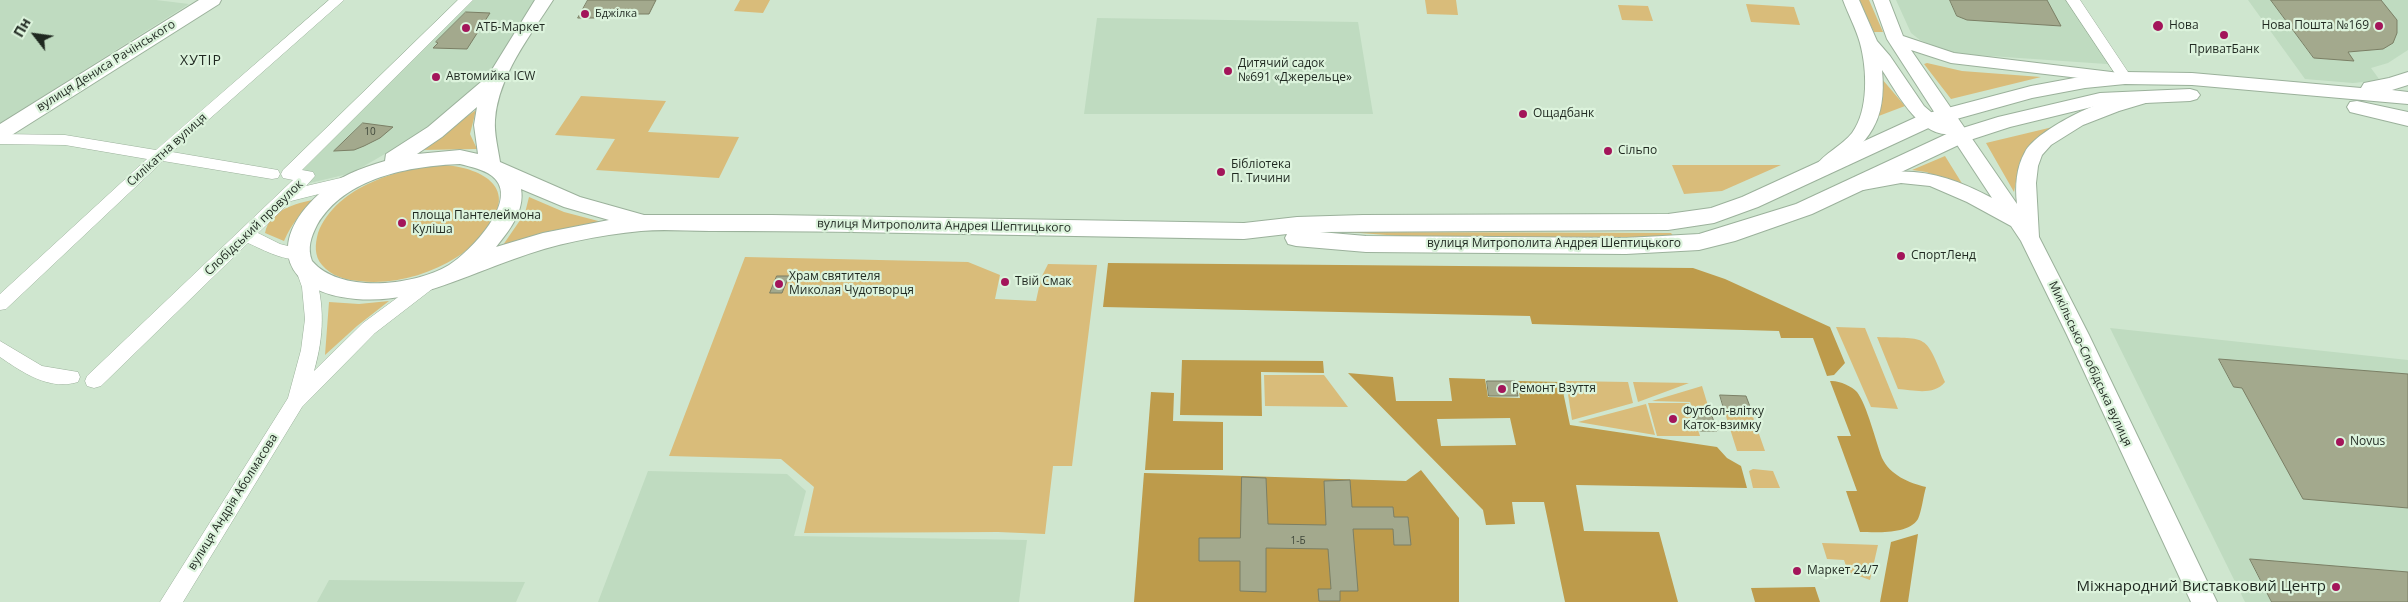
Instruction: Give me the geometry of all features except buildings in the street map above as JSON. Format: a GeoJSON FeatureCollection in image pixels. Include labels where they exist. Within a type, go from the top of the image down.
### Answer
{"type":"FeatureCollection","features":[{"type":"Feature","properties":{"kind":"main road","name":"вулиця Дениса Рачінського"},"geometry":{"type":"LineString","coordinates":[[0,133],[212,0]]}},
{"type":"Feature","properties":{"kind":"main road"},"geometry":{"type":"LineString","coordinates":[[497,78],[435,132],[337,192],[318,208],[305,224],[298,242],[301,262],[318,281],[337,288],[361,292],[389,291],[430,282],[455,273],[482,249],[501,228],[511,206],[511,188],[497,169],[485,118],[487,105],[497,78],[544,0]]}},
{"type":"Feature","properties":{"kind":"main road","name":"вулиця Митрополита Андрея Шептицького"},"geometry":{"type":"LineString","coordinates":[[455,273],[505,252],[543,241],[643,223],[772,223],[1244,230],[1297,225],[1363,223],[1668,222],[1714,214],[1750,202],[1937,118],[2031,92],[2125,78],[2238,82],[2408,98]]}},
{"type":"Feature","properties":{"kind":"main road"},"geometry":{"type":"LineString","coordinates":[[2332,91],[2393,84],[2408,78]]}},
{"type":"Feature","properties":{"kind":"main road","name":"вулиця Митрополита Андрея Шептицького"},"geometry":{"type":"LineString","coordinates":[[1244,230],[1305,239],[1366,244],[1616,246],[1699,242],[1804,209],[1960,136],[2052,109],[2100,99],[2153,95],[2256,98],[2408,112]]}},
{"type":"Feature","properties":{"kind":"main road"},"geometry":{"type":"LineString","coordinates":[[2357,107],[2408,120]]}},
{"type":"Feature","properties":{"kind":"main road"},"geometry":{"type":"LineString","coordinates":[[365,175],[397,164],[422,159],[460,158],[497,169]]}},
{"type":"Feature","properties":{"kind":"main road","name":"вулиця Митрополита Андрея Шептицького"},"geometry":{"type":"LineString","coordinates":[[497,169],[572,202],[643,223]]}},
{"type":"Feature","properties":{"kind":"street","name":"Силікатна вулиця"},"geometry":{"type":"LineString","coordinates":[[0,304],[160,155],[337,0]]}},
{"type":"Feature","properties":{"kind":"street","name":"Слобідський провулок"},"geometry":{"type":"LineString","coordinates":[[94,381],[307,176],[289,174],[466,0]]}},
{"type":"Feature","properties":{"kind":"street"},"geometry":{"type":"LineString","coordinates":[[1822,170],[1850,147],[1864,129],[1874,92],[1874,66],[1869,43],[1851,0]]}},
{"type":"Feature","properties":{"kind":"street"},"geometry":{"type":"LineString","coordinates":[[1881,0],[1896,39],[1937,118]]}},
{"type":"Feature","properties":{"kind":"street"},"geometry":{"type":"LineString","coordinates":[[2072,0],[2125,78]]}},
{"type":"Feature","properties":{"kind":"street"},"geometry":{"type":"LineString","coordinates":[[1896,39],[1951,58],[2125,78]]}},
{"type":"Feature","properties":{"kind":"street"},"geometry":{"type":"LineString","coordinates":[[1869,43],[1884,60],[1918,110],[1937,118],[1960,136]]}},
{"type":"Feature","properties":{"kind":"street"},"geometry":{"type":"LineString","coordinates":[[2025,231],[2028,164],[2043,142],[2063,127],[2108,106],[2153,95]]}},
{"type":"Feature","properties":{"kind":"street","name":"Микільсько-Слобідська вулиця"},"geometry":{"type":"LineString","coordinates":[[1960,136],[2025,231],[2078,335],[2152,496],[2204,602]]}},
{"type":"Feature","properties":{"kind":"street"},"geometry":{"type":"LineString","coordinates":[[0,139],[65,140],[272,174]]}},
{"type":"Feature","properties":{"kind":"street"},"geometry":{"type":"LineString","coordinates":[[286,197],[365,175]]}},
{"type":"Feature","properties":{"kind":"street"},"geometry":{"type":"LineString","coordinates":[[1862,183],[1900,176],[1922,178],[1985,202],[2025,231]]}},
{"type":"Feature","properties":{"kind":"street"},"geometry":{"type":"LineString","coordinates":[[246,235],[301,262]]}},
{"type":"Feature","properties":{"kind":"street","name":"вулиця Андрія Аболмасова"},"geometry":{"type":"LineString","coordinates":[[295,402],[311,352],[315,322],[313,290],[301,262]]}},
{"type":"Feature","properties":{"kind":"street","name":"вулиця Андрія Аболмасова"},"geometry":{"type":"LineString","coordinates":[[171,602],[295,402],[369,328],[430,282]]}},
{"type":"Feature","properties":{"kind":"street"},"geometry":{"type":"LineString","coordinates":[[0,348],[38,373],[71,377]]}},
{"type":"Feature","properties":{"kind":"shaded area"},"geometry":{"type":"Polygon","coordinates":[[[0,0],[156,0],[189,4],[0,123],[0,0]]]}},
{"type":"Feature","properties":{"kind":"shaded area"},"geometry":{"type":"Polygon","coordinates":[[[471,0],[537,0],[495,67],[457,106],[435,125],[352,173],[310,183],[290,182],[471,0]]]}},
{"type":"Feature","properties":{"kind":"shaded area"},"geometry":{"type":"Polygon","coordinates":[[[740,0],[770,0],[763,13],[734,11],[740,0]]]}},
{"type":"Feature","properties":{"kind":"shaded area"},"geometry":{"type":"Polygon","coordinates":[[[1425,0],[1456,0],[1458,15],[1427,14],[1425,0]]]}},
{"type":"Feature","properties":{"kind":"shaded area"},"geometry":{"type":"Polygon","coordinates":[[[1859,0],[1869,0],[1883,32],[1874,32],[1859,0]]]}},
{"type":"Feature","properties":{"kind":"shaded area"},"geometry":{"type":"Polygon","coordinates":[[[1896,0],[2079,0],[2121,65],[1961,54],[1945,51],[1920,40],[1911,33],[1896,0]]]}},
{"type":"Feature","properties":{"kind":"shaded area"},"geometry":{"type":"Polygon","coordinates":[[[2248,0],[2408,0],[2408,50],[2388,63],[2371,68],[2379,79],[2373,81],[2353,83],[2305,79],[2248,0]]]}},
{"type":"Feature","properties":{"kind":"shaded area"},"geometry":{"type":"Polygon","coordinates":[[[1746,4],[1794,7],[1800,25],[1751,22],[1746,4]]]}},
{"type":"Feature","properties":{"kind":"shaded area"},"geometry":{"type":"Polygon","coordinates":[[[1618,5],[1648,6],[1653,21],[1622,20],[1618,5]]]}},
{"type":"Feature","properties":{"kind":"shaded area","name":"Дитячий садок №691 «Джерельце»"},"geometry":{"type":"Polygon","coordinates":[[[1097,18],[1358,22],[1373,114],[1084,114],[1097,18]]]}},
{"type":"Feature","properties":{"kind":"shaded area"},"geometry":{"type":"Polygon","coordinates":[[[1927,63],[1962,71],[2041,77],[1951,99],[1924,64],[1927,63]]]}},
{"type":"Feature","properties":{"kind":"shaded area"},"geometry":{"type":"Polygon","coordinates":[[[1882,79],[1905,106],[1876,117],[1882,79]]]}},
{"type":"Feature","properties":{"kind":"shaded area"},"geometry":{"type":"Polygon","coordinates":[[[581,96],[666,101],[648,132],[739,137],[719,178],[596,170],[615,139],[555,135],[581,96]]]}},
{"type":"Feature","properties":{"kind":"shaded area"},"geometry":{"type":"Polygon","coordinates":[[[476,110],[470,134],[477,149],[420,150],[476,110]]]}},
{"type":"Feature","properties":{"kind":"shaded area"},"geometry":{"type":"Polygon","coordinates":[[[2057,126],[2033,144],[2020,161],[2014,192],[1986,143],[2057,126]]]}},
{"type":"Feature","properties":{"kind":"shaded area"},"geometry":{"type":"Polygon","coordinates":[[[1945,156],[1963,185],[1926,172],[1912,170],[1945,156]]]}},
{"type":"Feature","properties":{"kind":"shaded area"},"geometry":{"type":"Polygon","coordinates":[[[446,165],[460,167],[484,176],[498,192],[499,202],[496,214],[487,228],[466,251],[435,269],[398,280],[359,281],[334,275],[322,265],[316,250],[318,233],[327,217],[339,203],[355,191],[390,175],[446,165]]]}},
{"type":"Feature","properties":{"kind":"shaded area"},"geometry":{"type":"Polygon","coordinates":[[[1672,165],[1781,165],[1722,191],[1684,194],[1672,165]]]}},
{"type":"Feature","properties":{"kind":"shaded area"},"geometry":{"type":"Polygon","coordinates":[[[529,197],[564,212],[602,222],[550,231],[503,245],[525,213],[529,197]]]}},
{"type":"Feature","properties":{"kind":"shaded area"},"geometry":{"type":"Polygon","coordinates":[[[316,199],[298,218],[284,241],[265,233],[272,218],[284,209],[316,199]]]}},
{"type":"Feature","properties":{"kind":"shaded area"},"geometry":{"type":"Polygon","coordinates":[[[1347,232],[1671,233],[1674,237],[1645,240],[1453,240],[1347,232]]]}},
{"type":"Feature","properties":{"kind":"shaded area"},"geometry":{"type":"Polygon","coordinates":[[[745,257],[968,262],[1000,275],[995,299],[1036,301],[1041,278],[1048,264],[1097,265],[1072,466],[1053,466],[1045,534],[998,532],[804,533],[814,487],[781,459],[669,456],[745,257]]]}},
{"type":"Feature","properties":{"kind":"shaded area"},"geometry":{"type":"Polygon","coordinates":[[[1108,263],[1693,268],[1725,279],[1830,327],[1845,363],[1834,375],[1827,376],[1813,338],[1781,338],[1779,331],[1532,324],[1530,316],[1103,307],[1108,263]]]}},
{"type":"Feature","properties":{"kind":"shaded area"},"geometry":{"type":"Polygon","coordinates":[[[389,301],[357,326],[325,355],[329,302],[359,304],[389,301]]]}},
{"type":"Feature","properties":{"kind":"shaded area"},"geometry":{"type":"Polygon","coordinates":[[[1836,327],[1865,328],[1898,409],[1871,407],[1836,327]]]}},
{"type":"Feature","properties":{"kind":"shaded area"},"geometry":{"type":"Polygon","coordinates":[[[2110,328],[2408,360],[2408,602],[2245,602],[2110,328]]]}},
{"type":"Feature","properties":{"kind":"shaded area"},"geometry":{"type":"Polygon","coordinates":[[[1877,337],[1907,338],[1923,342],[1933,355],[1945,382],[1929,391],[1898,389],[1877,337]]]}},
{"type":"Feature","properties":{"kind":"shaded area"},"geometry":{"type":"Polygon","coordinates":[[[1182,360],[1323,361],[1324,373],[1261,372],[1262,416],[1180,415],[1182,360]]]}},
{"type":"Feature","properties":{"kind":"shaded area"},"geometry":{"type":"Polygon","coordinates":[[[1348,373],[1393,377],[1396,401],[1452,401],[1449,378],[1485,379],[1488,397],[1520,398],[1517,381],[1561,382],[1570,425],[1717,447],[1727,458],[1741,466],[1747,488],[1576,485],[1584,531],[1659,532],[1678,602],[1565,602],[1544,502],[1512,502],[1515,524],[1486,525],[1483,510],[1348,373]],[[1510,418],[1437,419],[1441,446],[1516,445],[1510,418]]]}},
{"type":"Feature","properties":{"kind":"shaded area"},"geometry":{"type":"Polygon","coordinates":[[[1264,375],[1324,375],[1348,407],[1265,406],[1264,375]]]}},
{"type":"Feature","properties":{"kind":"shaded area"},"geometry":{"type":"Polygon","coordinates":[[[1566,381],[1628,382],[1633,403],[1572,420],[1566,381]]]}},
{"type":"Feature","properties":{"kind":"shaded area"},"geometry":{"type":"Polygon","coordinates":[[[1830,381],[1845,384],[1857,392],[1861,398],[1885,464],[1895,474],[1907,481],[1926,487],[1918,519],[1907,528],[1891,532],[1860,532],[1846,491],[1857,491],[1837,436],[1851,436],[1830,381]]]}},
{"type":"Feature","properties":{"kind":"shaded area"},"geometry":{"type":"Polygon","coordinates":[[[1633,382],[1689,383],[1638,402],[1633,382]]]}},
{"type":"Feature","properties":{"kind":"shaded area"},"geometry":{"type":"Polygon","coordinates":[[[1702,386],[1709,409],[1693,409],[1690,402],[1652,401],[1702,386]]]}},
{"type":"Feature","properties":{"kind":"shaded area"},"geometry":{"type":"Polygon","coordinates":[[[1151,392],[1174,393],[1173,421],[1223,422],[1223,470],[1145,470],[1151,392]]]}},
{"type":"Feature","properties":{"kind":"shaded area","name":"Футбол-влітку Каток-взимку"},"geometry":{"type":"Polygon","coordinates":[[[1648,403],[1689,403],[1700,436],[1657,436],[1648,403]]]}},
{"type":"Feature","properties":{"kind":"shaded area"},"geometry":{"type":"Polygon","coordinates":[[[1646,404],[1655,435],[1578,422],[1646,404]]]}},
{"type":"Feature","properties":{"kind":"shaded area"},"geometry":{"type":"Polygon","coordinates":[[[1725,413],[1752,414],[1765,451],[1737,451],[1725,413]]]}},
{"type":"Feature","properties":{"kind":"shaded area"},"geometry":{"type":"Polygon","coordinates":[[[1753,469],[1773,471],[1780,488],[1753,488],[1749,471],[1753,469]]]}},
{"type":"Feature","properties":{"kind":"shaded area"},"geometry":{"type":"Polygon","coordinates":[[[1421,470],[1459,518],[1459,602],[1134,602],[1144,473],[1406,481],[1421,470]]]}},
{"type":"Feature","properties":{"kind":"shaded area"},"geometry":{"type":"Polygon","coordinates":[[[648,471],[787,474],[806,491],[794,536],[1027,540],[1019,602],[598,602],[648,471]]]}},
{"type":"Feature","properties":{"kind":"shaded area"},"geometry":{"type":"Polygon","coordinates":[[[1918,534],[1908,602],[1880,602],[1891,542],[1918,534]]]}},
{"type":"Feature","properties":{"kind":"shaded area"},"geometry":{"type":"Polygon","coordinates":[[[1822,543],[1878,545],[1870,580],[1848,572],[1844,560],[1827,559],[1822,543]]]}},
{"type":"Feature","properties":{"kind":"shaded area"},"geometry":{"type":"Polygon","coordinates":[[[329,580],[525,582],[516,602],[317,602],[329,580]]]}},
{"type":"Feature","properties":{"kind":"shaded area"},"geometry":{"type":"Polygon","coordinates":[[[1815,587],[1820,602],[1755,602],[1751,588],[1815,587]]]}},
{"type":"Feature","properties":{"kind":"place","name":"Бджілка"},"geometry":{"type":"Point","coordinates":[585,14]}},
{"type":"Feature","properties":{"kind":"place","name":"Нова"},"geometry":{"type":"Point","coordinates":[2158,26]}},
{"type":"Feature","properties":{"kind":"place","name":"Нова Пошта №169"},"geometry":{"type":"Point","coordinates":[2379,26]}},
{"type":"Feature","properties":{"kind":"place","name":"АТБ-Маркет"},"geometry":{"type":"Point","coordinates":[466,28]}},
{"type":"Feature","properties":{"kind":"place","name":"ПриватБанк"},"geometry":{"type":"Point","coordinates":[2224,35]}},
{"type":"Feature","properties":{"kind":"place","name":"Дитячий садок №691 «Джерельце»"},"geometry":{"type":"Point","coordinates":[1228,71]}},
{"type":"Feature","properties":{"kind":"place","name":"Автомийка ICW"},"geometry":{"type":"Point","coordinates":[436,77]}},
{"type":"Feature","properties":{"kind":"place","name":"Ощадбанк"},"geometry":{"type":"Point","coordinates":[1523,114]}},
{"type":"Feature","properties":{"kind":"place","name":"Сільпо"},"geometry":{"type":"Point","coordinates":[1608,151]}},
{"type":"Feature","properties":{"kind":"place","name":"Бібліотека П. Тичини"},"geometry":{"type":"Point","coordinates":[1221,172]}},
{"type":"Feature","properties":{"kind":"place","name":"площа Пантелеймона Куліша"},"geometry":{"type":"Point","coordinates":[402,223]}},
{"type":"Feature","properties":{"kind":"place","name":"СпортЛенд"},"geometry":{"type":"Point","coordinates":[1901,256]}},
{"type":"Feature","properties":{"kind":"place","name":"Твій Смак"},"geometry":{"type":"Point","coordinates":[1005,282]}},
{"type":"Feature","properties":{"kind":"place","name":"Храм святителя Миколая Чудотворця"},"geometry":{"type":"Point","coordinates":[779,284]}},
{"type":"Feature","properties":{"kind":"place","name":"Ремонт Взуття"},"geometry":{"type":"Point","coordinates":[1502,389]}},
{"type":"Feature","properties":{"kind":"place","name":"Футбол-влітку Каток-взимку"},"geometry":{"type":"Point","coordinates":[1673,419]}},
{"type":"Feature","properties":{"kind":"place","name":"Novus"},"geometry":{"type":"Point","coordinates":[2340,442]}},
{"type":"Feature","properties":{"kind":"place","name":"Маркет 24/7"},"geometry":{"type":"Point","coordinates":[1797,571]}},
{"type":"Feature","properties":{"kind":"place","name":"Міжнародний Виставковий Центр"},"geometry":{"type":"Point","coordinates":[2336,587]}},
{"type":"Feature","properties":{"kind":"district","name":"ХУТІР"},"geometry":{"type":"Point","coordinates":[201,61]}}]}
